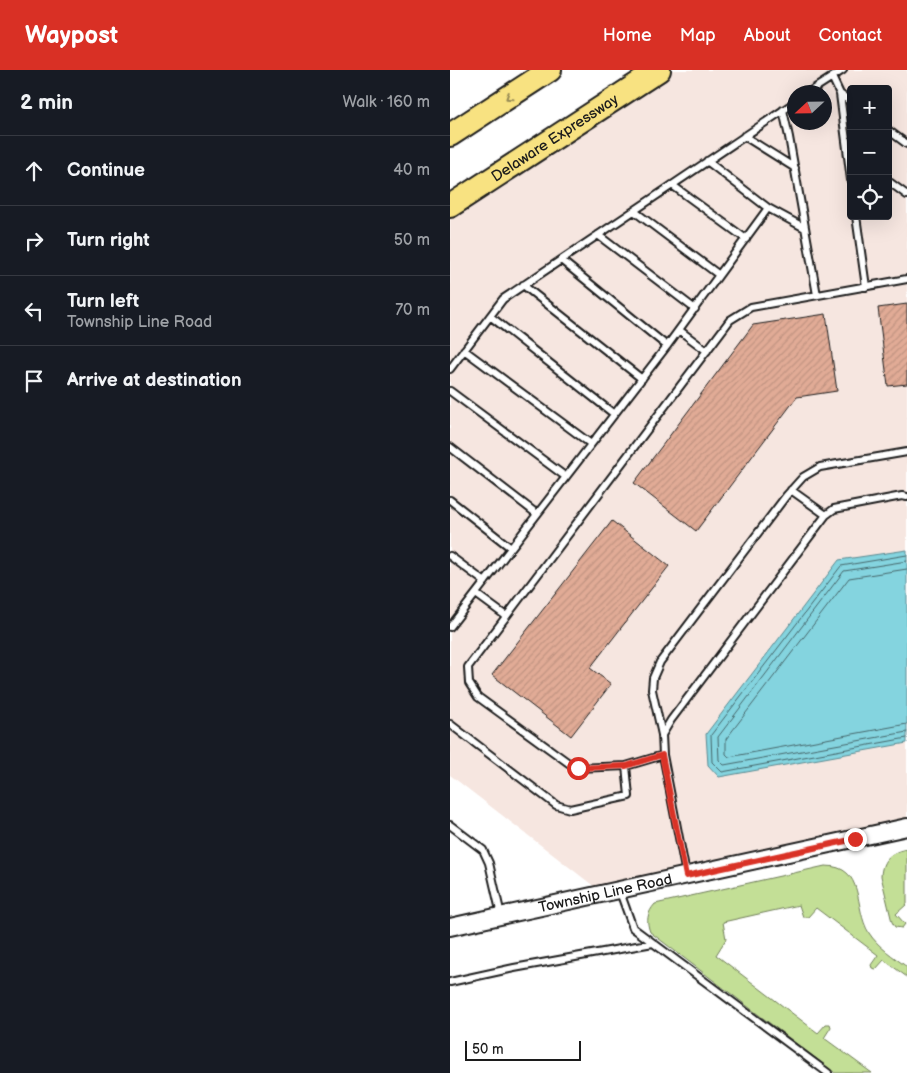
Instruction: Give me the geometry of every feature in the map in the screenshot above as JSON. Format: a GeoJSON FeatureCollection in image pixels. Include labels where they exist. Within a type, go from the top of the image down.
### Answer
{"type":"FeatureCollection","features":[{"type":"Feature","properties":{"kind":"highway"},"geometry":{"type":"LineString","coordinates":[[450,134],[550,70]]}},
{"type":"Feature","properties":{"kind":"highway","name":"Delaware Expressway"},"geometry":{"type":"LineString","coordinates":[[450,206],[659,70]]}},
{"type":"Feature","properties":{"kind":"street","name":"Township Line Road"},"geometry":{"type":"LineString","coordinates":[[450,927],[907,827]]}},
{"type":"Feature","properties":{"kind":"lane"},"geometry":{"type":"LineString","coordinates":[[820,85],[843,70]]}},
{"type":"Feature","properties":{"kind":"lane"},"geometry":{"type":"LineString","coordinates":[[832,77],[840,94],[847,148]]}},
{"type":"Feature","properties":{"kind":"lane"},"geometry":{"type":"LineString","coordinates":[[840,94],[847,99]]}},
{"type":"Feature","properties":{"kind":"lane"},"geometry":{"type":"LineString","coordinates":[[450,369],[503,299],[787,107]]}},
{"type":"Feature","properties":{"kind":"lane"},"geometry":{"type":"LineString","coordinates":[[783,110],[817,295]]}},
{"type":"Feature","properties":{"kind":"lane"},"geometry":{"type":"LineString","coordinates":[[892,133],[907,144]]}},
{"type":"Feature","properties":{"kind":"lane"},"geometry":{"type":"LineString","coordinates":[[744,136],[795,168]]}},
{"type":"Feature","properties":{"kind":"lane"},"geometry":{"type":"LineString","coordinates":[[707,161],[768,208],[806,228]]}},
{"type":"Feature","properties":{"kind":"lane"},"geometry":{"type":"LineString","coordinates":[[892,184],[907,195]]}},
{"type":"Feature","properties":{"kind":"lane"},"geometry":{"type":"LineString","coordinates":[[672,185],[746,239]]}},
{"type":"Feature","properties":{"kind":"lane"},"geometry":{"type":"LineString","coordinates":[[450,627],[452,619],[476,594],[512,548],[695,309],[768,208]]}},
{"type":"Feature","properties":{"kind":"lane"},"geometry":{"type":"LineString","coordinates":[[634,211],[719,275]]}},
{"type":"Feature","properties":{"kind":"lane"},"geometry":{"type":"LineString","coordinates":[[857,220],[866,287]]}},
{"type":"Feature","properties":{"kind":"lane"},"geometry":{"type":"LineString","coordinates":[[598,235],[695,309]]}},
{"type":"Feature","properties":{"kind":"lane"},"geometry":{"type":"LineString","coordinates":[[560,260],[667,346]]}},
{"type":"Feature","properties":{"kind":"lane"},"geometry":{"type":"LineString","coordinates":[[662,755],[626,766],[578,768],[478,697],[470,683],[468,666],[730,320],[750,307],[907,279]]}},
{"type":"Feature","properties":{"kind":"lane"},"geometry":{"type":"LineString","coordinates":[[523,285],[642,378]]}},
{"type":"Feature","properties":{"kind":"lane"},"geometry":{"type":"LineString","coordinates":[[490,316],[614,414]]}},
{"type":"Feature","properties":{"kind":"lane"},"geometry":{"type":"LineString","coordinates":[[679,330],[707,351]]}},
{"type":"Feature","properties":{"kind":"lane"},"geometry":{"type":"LineString","coordinates":[[464,350],[591,444]]}},
{"type":"Feature","properties":{"kind":"lane"},"geometry":{"type":"LineString","coordinates":[[450,391],[566,477]]}},
{"type":"Feature","properties":{"kind":"lane"},"geometry":{"type":"LineString","coordinates":[[450,447],[537,514]]}},
{"type":"Feature","properties":{"kind":"lane"},"geometry":{"type":"LineString","coordinates":[[686,876],[662,755],[662,735],[652,690],[660,662],[791,490],[803,477],[820,468],[907,452]]}},
{"type":"Feature","properties":{"kind":"lane"},"geometry":{"type":"LineString","coordinates":[[791,490],[826,516]]}},
{"type":"Feature","properties":{"kind":"lane"},"geometry":{"type":"LineString","coordinates":[[662,735],[671,720],[834,508],[902,496],[907,497]]}},
{"type":"Feature","properties":{"kind":"lane"},"geometry":{"type":"LineString","coordinates":[[450,500],[512,548]]}},
{"type":"Feature","properties":{"kind":"lane"},"geometry":{"type":"LineString","coordinates":[[450,556],[485,582]]}},
{"type":"Feature","properties":{"kind":"lane"},"geometry":{"type":"LineString","coordinates":[[476,594],[506,616]]}},
{"type":"Feature","properties":{"kind":"lane"},"geometry":{"type":"LineString","coordinates":[[450,724],[556,805],[570,809],[629,796],[626,766]]}},
{"type":"Feature","properties":{"kind":"lane"},"geometry":{"type":"LineString","coordinates":[[450,825],[483,850],[489,863],[501,916]]}},
{"type":"Feature","properties":{"kind":"lane"},"geometry":{"type":"LineString","coordinates":[[620,890],[633,928],[828,1073]]}},
{"type":"Feature","properties":{"kind":"lane"},"geometry":{"type":"LineString","coordinates":[[450,982],[514,968],[653,943]]}},
{"type":"Feature","properties":{"kind":"shaded area"},"geometry":{"type":"Polygon","coordinates":[[[659,70],[907,70],[907,827],[604,894],[450,775],[450,206],[659,70]]]}},
{"type":"Feature","properties":{"kind":"green space"},"geometry":{"type":"Polygon","coordinates":[[[907,849],[907,904],[896,914],[905,924],[902,928],[895,927],[892,922],[881,876],[883,865],[888,857],[896,852],[907,849]]]}},
{"type":"Feature","properties":{"kind":"green space"},"geometry":{"type":"Polygon","coordinates":[[[825,866],[838,868],[847,873],[853,881],[864,923],[869,933],[882,947],[907,967],[907,977],[884,960],[876,969],[872,968],[871,965],[878,955],[816,908],[808,917],[803,917],[799,905],[723,922],[726,939],[716,955],[818,1033],[826,1024],[830,1024],[831,1027],[824,1038],[872,1073],[835,1073],[650,932],[649,928],[649,914],[655,904],[825,866]]]}},
{"type":"Feature","properties":{"kind":"water"},"geometry":{"type":"Polygon","coordinates":[[[907,550],[907,743],[719,777],[708,765],[706,734],[839,560],[907,550]]]}},
{"type":"Feature","properties":{"kind":"building"},"geometry":{"type":"Polygon","coordinates":[[[907,304],[907,384],[888,386],[878,308],[907,304]]]}},
{"type":"Feature","properties":{"kind":"building"},"geometry":{"type":"Polygon","coordinates":[[[826,314],[837,391],[797,397],[696,531],[634,483],[753,325],[826,314]]]}},
{"type":"Feature","properties":{"kind":"building"},"geometry":{"type":"Polygon","coordinates":[[[612,521],[669,566],[590,668],[611,684],[571,736],[492,675],[612,521]]]}},
{"type":"Feature","properties":{"kind":"route"},"geometry":{"type":"LineString","coordinates":[[578,768],[626,766],[662,755],[686,876],[855,839]]}}]}
